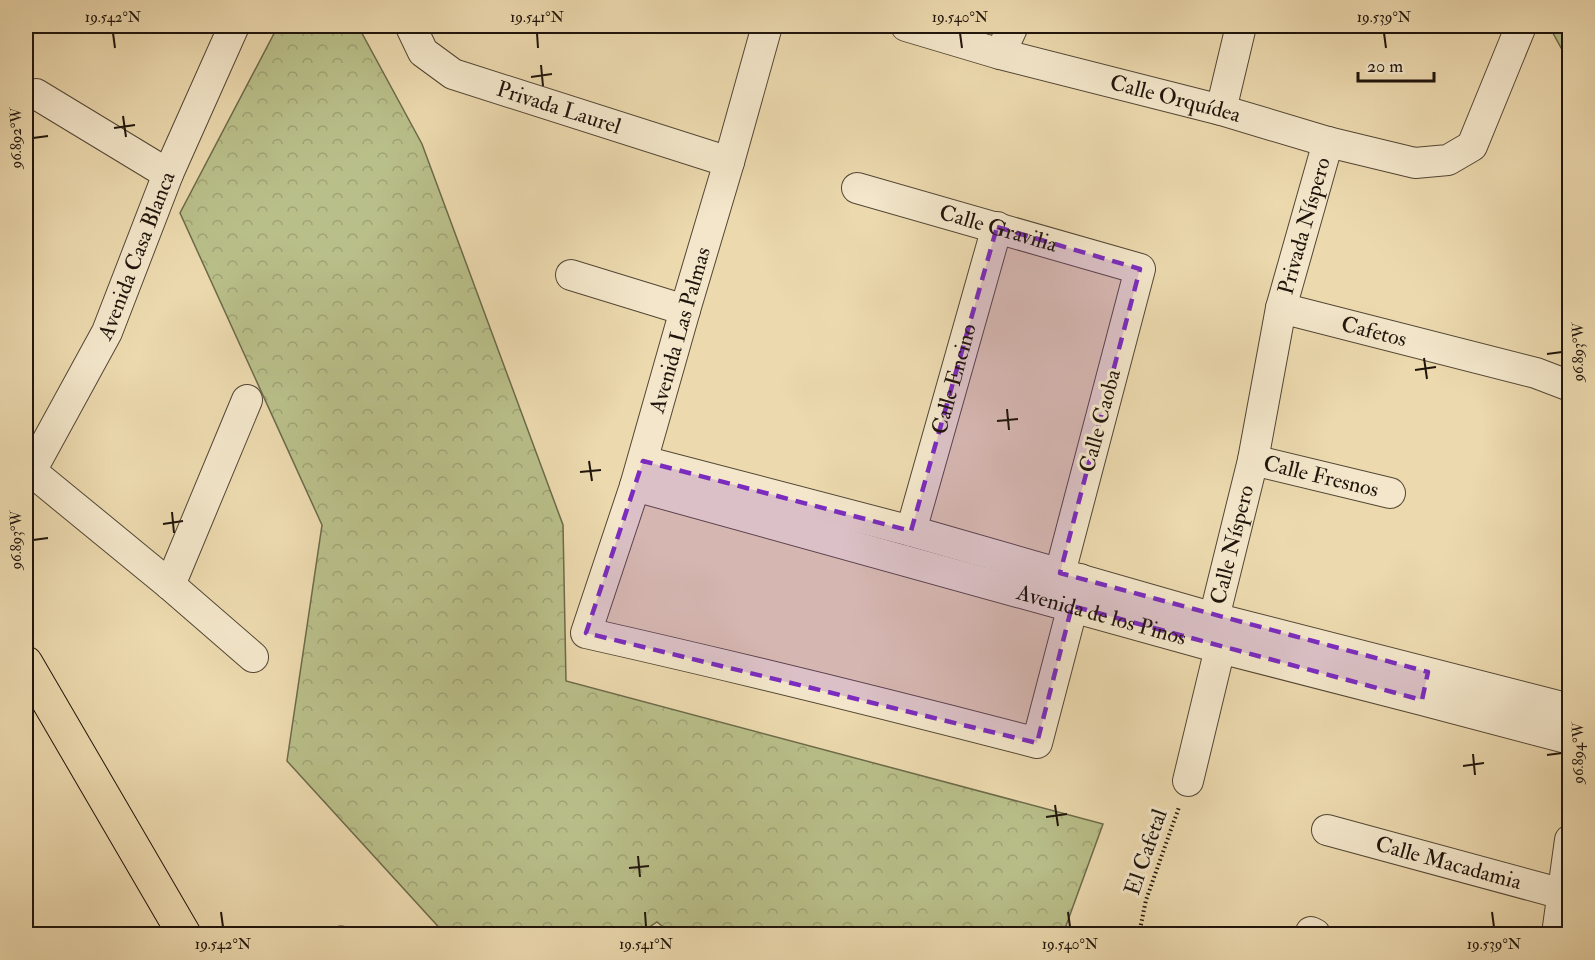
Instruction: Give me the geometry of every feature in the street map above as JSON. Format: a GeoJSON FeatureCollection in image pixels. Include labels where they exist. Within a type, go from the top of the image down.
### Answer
{"type":"FeatureCollection","features":[{"type":"Feature","properties":{"kind":"main road"},"geometry":{"type":"LineString","coordinates":[[31,684],[184,934]]}},
{"type":"Feature","properties":{"kind":"street","name":"Avenida Casa Blanca"},"geometry":{"type":"LineString","coordinates":[[28,474],[107,332],[168,174],[234,26]]}},
{"type":"Feature","properties":{"kind":"street","name":"Privada Laurel"},"geometry":{"type":"LineString","coordinates":[[411,26],[423,52],[453,74],[729,162]]}},
{"type":"Feature","properties":{"kind":"street","name":"Avenida Las Palmas"},"geometry":{"type":"LineString","coordinates":[[767,26],[639,473],[586,633],[797,682],[1037,743]]}},
{"type":"Feature","properties":{"kind":"street","name":"Calle Orquídea"},"geometry":{"type":"LineString","coordinates":[[906,26],[1000,54],[1221,110],[1328,142],[1415,163],[1448,160],[1473,146],[1521,26]]}},
{"type":"Feature","properties":{"kind":"street"},"geometry":{"type":"LineString","coordinates":[[1000,54],[1013,26]]}},
{"type":"Feature","properties":{"kind":"street"},"geometry":{"type":"LineString","coordinates":[[1221,110],[1241,26]]}},
{"type":"Feature","properties":{"kind":"street"},"geometry":{"type":"LineString","coordinates":[[36,94],[168,174]]}},
{"type":"Feature","properties":{"kind":"street","name":"Privada Níspero"},"geometry":{"type":"LineString","coordinates":[[1281,308],[1328,142]]}},
{"type":"Feature","properties":{"kind":"street","name":"Calle Gravilia"},"geometry":{"type":"LineString","coordinates":[[857,188],[1140,269]]}},
{"type":"Feature","properties":{"kind":"street","name":"Calle Encino"},"geometry":{"type":"LineString","coordinates":[[911,531],[997,228]]}},
{"type":"Feature","properties":{"kind":"street","name":"Calle Caoba"},"geometry":{"type":"LineString","coordinates":[[1037,743],[1140,269]]}},
{"type":"Feature","properties":{"kind":"street"},"geometry":{"type":"LineString","coordinates":[[571,275],[685,310]]}},
{"type":"Feature","properties":{"kind":"street","name":"Cafetos"},"geometry":{"type":"LineString","coordinates":[[1281,308],[1536,373],[1569,386]]}},
{"type":"Feature","properties":{"kind":"street","name":"Calle Níspero"},"geometry":{"type":"LineString","coordinates":[[1188,780],[1220,648],[1214,618],[1253,460],[1281,308]]}},
{"type":"Feature","properties":{"kind":"street"},"geometry":{"type":"LineString","coordinates":[[170,585],[247,400]]}},
{"type":"Feature","properties":{"kind":"street","name":"Calle Fresnos"},"geometry":{"type":"LineString","coordinates":[[1253,460],[1390,493]]}},
{"type":"Feature","properties":{"kind":"street","name":"Avenida de los Pinos"},"geometry":{"type":"LineString","coordinates":[[639,473],[911,531],[1070,586],[1220,648],[1425,686],[1569,709]]}},
{"type":"Feature","properties":{"kind":"street","name":"Avenida de los Pinos"},"geometry":{"type":"LineString","coordinates":[[639,473],[1070,586],[1214,618],[1425,686],[1569,739]]}},
{"type":"Feature","properties":{"kind":"street"},"geometry":{"type":"LineString","coordinates":[[28,474],[170,585],[253,657]]}},
{"type":"Feature","properties":{"kind":"street","name":"Calle Macadamia"},"geometry":{"type":"LineString","coordinates":[[1327,830],[1566,895]]}},
{"type":"Feature","properties":{"kind":"street"},"geometry":{"type":"LineString","coordinates":[[1557,934],[1566,895],[1569,840]]}},
{"type":"Feature","properties":{"kind":"path","name":"El Cafetal"},"geometry":{"type":"LineString","coordinates":[[1139,934],[1146,900],[1188,780]]}},
{"type":"Feature","properties":{"kind":"highlighted area"},"geometry":{"type":"Polygon","coordinates":[[[997,227],[1140,269],[1060,573],[1428,672],[1422,700],[1072,606],[1037,743],[586,633],[643,461],[911,531],[997,227]]]}},
{"type":"Feature","properties":{"kind":"green space"},"geometry":{"type":"Polygon","coordinates":[[[278,26],[358,26],[422,144],[563,525],[566,681],[1103,824],[1063,934],[672,934],[657,922],[639,934],[445,934],[287,761],[322,525],[180,213],[278,26]]]}},
{"type":"Feature","properties":{"kind":"green space"},"geometry":{"type":"Polygon","coordinates":[[[1549,26],[1569,26],[1569,62],[1549,26]]]}}]}
